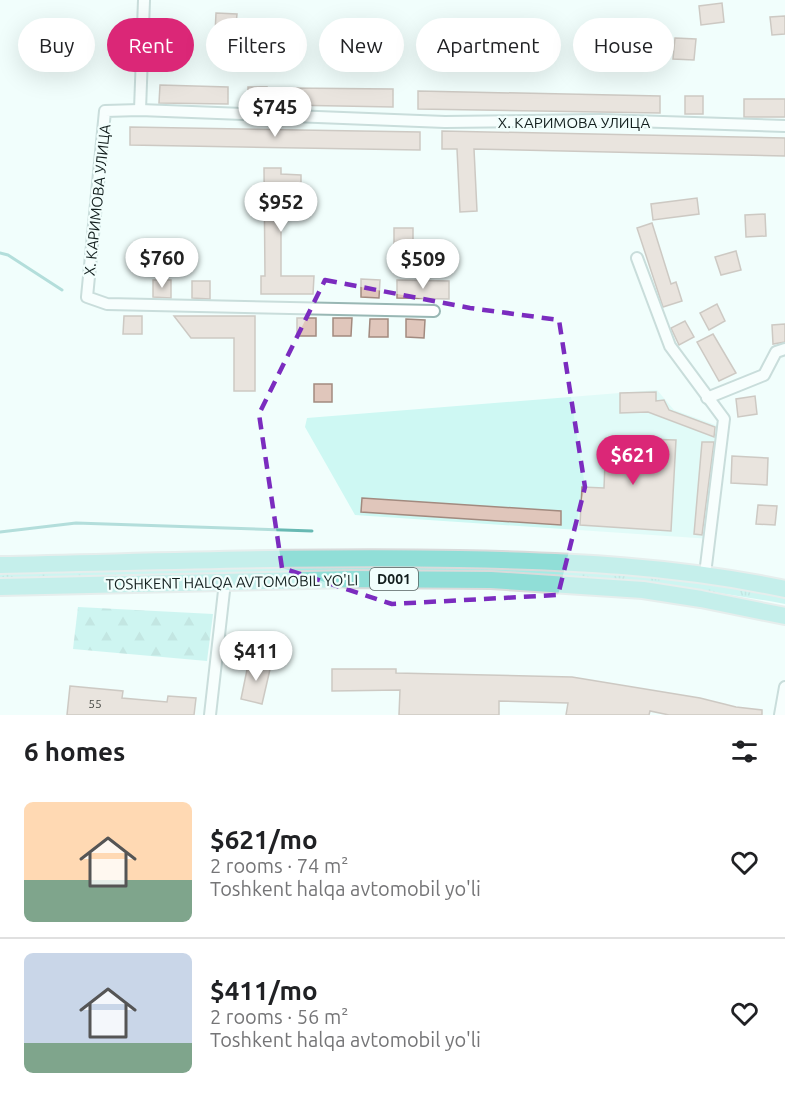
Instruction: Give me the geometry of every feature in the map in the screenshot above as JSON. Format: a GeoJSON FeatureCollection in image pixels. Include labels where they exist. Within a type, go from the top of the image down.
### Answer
{"type":"FeatureCollection","features":[{"type":"Feature","properties":{"kind":"highway","name":"TOSHKENT HALQA AVTOMOBIL YO'LI"},"geometry":{"type":"LineString","coordinates":[[0,565],[422,558],[566,561],[705,574],[785,589]]}},
{"type":"Feature","properties":{"kind":"highway","name":"TOSHKENT HALQA AVTOMOBIL YO'LI"},"geometry":{"type":"LineString","coordinates":[[0,586],[423,579],[566,584],[701,598],[785,616]]}},
{"type":"Feature","properties":{"kind":"street"},"geometry":{"type":"LineString","coordinates":[[141,110],[144,0]]}},
{"type":"Feature","properties":{"kind":"street","name":"Х. КАРИМОВА УЛИЦА"},"geometry":{"type":"LineString","coordinates":[[434,311],[107,304],[87,297],[105,111],[141,110],[445,122],[601,120],[785,126]]}},
{"type":"Feature","properties":{"kind":"street"},"geometry":{"type":"LineString","coordinates":[[638,258],[670,346],[724,419],[705,574]]}},
{"type":"Feature","properties":{"kind":"street"},"geometry":{"type":"LineString","coordinates":[[707,398],[764,375],[776,352],[785,349]]}},
{"type":"Feature","properties":{"kind":"street"},"geometry":{"type":"LineString","coordinates":[[210,715],[225,582]]}},
{"type":"Feature","properties":{"kind":"street"},"geometry":{"type":"LineString","coordinates":[[780,715],[785,687]]}},
{"type":"Feature","properties":{"kind":"highlighted area"},"geometry":{"type":"Polygon","coordinates":[[[325,280],[470,308],[559,320],[585,487],[558,595],[392,604],[282,568],[259,414],[325,280]]]}},
{"type":"Feature","properties":{"kind":"shaded area"},"geometry":{"type":"Polygon","coordinates":[[[657,390],[674,410],[721,427],[712,539],[355,515],[305,427],[307,418],[657,390]]]}},
{"type":"Feature","properties":{"kind":"green space"},"geometry":{"type":"Polygon","coordinates":[[[343,564],[568,568],[694,581],[785,597],[785,604],[688,589],[590,579],[492,573],[295,572],[0,580],[0,573],[343,564]]]}},
{"type":"Feature","properties":{"kind":"green space"},"geometry":{"type":"Polygon","coordinates":[[[78,607],[213,614],[207,661],[73,649],[78,607]]]}},
{"type":"Feature","properties":{"kind":"building"},"geometry":{"type":"Polygon","coordinates":[[[722,3],[724,22],[701,25],[699,6],[722,3]]]}},
{"type":"Feature","properties":{"kind":"building"},"geometry":{"type":"Polygon","coordinates":[[[216,13],[237,14],[237,18],[216,18],[216,13]]]}},
{"type":"Feature","properties":{"kind":"building"},"geometry":{"type":"Polygon","coordinates":[[[785,16],[785,34],[772,35],[770,17],[785,16]]]}},
{"type":"Feature","properties":{"kind":"building"},"geometry":{"type":"Polygon","coordinates":[[[675,38],[696,39],[694,60],[674,59],[675,38]]]}},
{"type":"Feature","properties":{"kind":"building"},"geometry":{"type":"Polygon","coordinates":[[[160,85],[228,87],[228,104],[159,103],[160,85]]]}},
{"type":"Feature","properties":{"kind":"building"},"geometry":{"type":"Polygon","coordinates":[[[248,87],[267,87],[266,105],[248,104],[248,87]]]}},
{"type":"Feature","properties":{"kind":"building"},"geometry":{"type":"Polygon","coordinates":[[[287,88],[393,89],[393,107],[287,105],[287,88]]]}},
{"type":"Feature","properties":{"kind":"building"},"geometry":{"type":"Polygon","coordinates":[[[418,91],[660,96],[660,113],[418,109],[418,91]]]}},
{"type":"Feature","properties":{"kind":"building"},"geometry":{"type":"Polygon","coordinates":[[[685,96],[703,96],[703,114],[685,114],[685,96]]]}},
{"type":"Feature","properties":{"kind":"building"},"geometry":{"type":"Polygon","coordinates":[[[744,99],[785,99],[785,117],[744,117],[744,99]]]}},
{"type":"Feature","properties":{"kind":"building"},"geometry":{"type":"Polygon","coordinates":[[[130,127],[420,132],[420,150],[130,145],[130,127]]]}},
{"type":"Feature","properties":{"kind":"building"},"geometry":{"type":"Polygon","coordinates":[[[442,131],[785,138],[785,156],[474,149],[477,211],[460,212],[457,149],[442,149],[442,131]]]}},
{"type":"Feature","properties":{"kind":"building"},"geometry":{"type":"Polygon","coordinates":[[[264,168],[281,168],[281,174],[301,175],[301,212],[281,212],[281,276],[314,276],[313,294],[261,294],[261,276],[265,276],[264,168]]]}},
{"type":"Feature","properties":{"kind":"building"},"geometry":{"type":"Polygon","coordinates":[[[697,198],[699,214],[653,220],[651,204],[697,198]]]}},
{"type":"Feature","properties":{"kind":"building"},"geometry":{"type":"Polygon","coordinates":[[[765,214],[766,236],[746,237],[745,215],[765,214]]]}},
{"type":"Feature","properties":{"kind":"building"},"geometry":{"type":"Polygon","coordinates":[[[652,223],[671,284],[676,282],[682,301],[663,307],[637,228],[652,223]]]}},
{"type":"Feature","properties":{"kind":"building"},"geometry":{"type":"Polygon","coordinates":[[[394,228],[413,228],[413,246],[394,246],[394,228]]]}},
{"type":"Feature","properties":{"kind":"building"},"geometry":{"type":"Polygon","coordinates":[[[736,251],[741,270],[721,275],[715,257],[736,251]]]}},
{"type":"Feature","properties":{"kind":"building"},"geometry":{"type":"Polygon","coordinates":[[[361,279],[380,280],[379,298],[361,297],[361,279]]]}},
{"type":"Feature","properties":{"kind":"building"},"geometry":{"type":"Polygon","coordinates":[[[153,280],[171,280],[171,298],[153,297],[153,280]]]}},
{"type":"Feature","properties":{"kind":"building"},"geometry":{"type":"Polygon","coordinates":[[[397,280],[449,281],[449,299],[397,298],[397,280]]]}},
{"type":"Feature","properties":{"kind":"building"},"geometry":{"type":"Polygon","coordinates":[[[192,281],[210,281],[210,299],[192,298],[192,281]]]}},
{"type":"Feature","properties":{"kind":"building"},"geometry":{"type":"Polygon","coordinates":[[[717,304],[725,321],[709,330],[700,313],[717,304]]]}},
{"type":"Feature","properties":{"kind":"building"},"geometry":{"type":"Polygon","coordinates":[[[124,316],[142,316],[142,334],[123,334],[124,316]]]}},
{"type":"Feature","properties":{"kind":"building"},"geometry":{"type":"Polygon","coordinates":[[[174,316],[255,316],[255,391],[234,391],[234,338],[191,338],[174,316]]]}},
{"type":"Feature","properties":{"kind":"building"},"geometry":{"type":"Polygon","coordinates":[[[297,318],[316,318],[316,336],[297,336],[297,318]]]}},
{"type":"Feature","properties":{"kind":"building"},"geometry":{"type":"Polygon","coordinates":[[[333,318],[352,318],[351,336],[333,336],[333,318]]]}},
{"type":"Feature","properties":{"kind":"building"},"geometry":{"type":"Polygon","coordinates":[[[370,319],[388,319],[388,337],[369,337],[370,319]]]}},
{"type":"Feature","properties":{"kind":"building"},"geometry":{"type":"Polygon","coordinates":[[[406,319],[425,320],[424,338],[406,337],[406,319]]]}},
{"type":"Feature","properties":{"kind":"building"},"geometry":{"type":"Polygon","coordinates":[[[685,321],[694,337],[679,345],[671,328],[685,321]]]}},
{"type":"Feature","properties":{"kind":"building"},"geometry":{"type":"Polygon","coordinates":[[[785,324],[785,342],[773,344],[772,325],[785,324]]]}},
{"type":"Feature","properties":{"kind":"building"},"geometry":{"type":"Polygon","coordinates":[[[713,334],[736,373],[719,381],[697,342],[713,334]]]}},
{"type":"Feature","properties":{"kind":"building"},"geometry":{"type":"Polygon","coordinates":[[[314,384],[332,384],[332,402],[314,402],[314,384]]]}},
{"type":"Feature","properties":{"kind":"building"},"geometry":{"type":"Polygon","coordinates":[[[656,392],[656,401],[664,400],[669,410],[715,427],[714,437],[648,412],[620,413],[620,393],[656,392]]]}},
{"type":"Feature","properties":{"kind":"building"},"geometry":{"type":"Polygon","coordinates":[[[755,396],[757,414],[738,417],[736,399],[755,396]]]}},
{"type":"Feature","properties":{"kind":"building"},"geometry":{"type":"Polygon","coordinates":[[[606,438],[676,440],[671,531],[580,525],[582,487],[604,488],[606,438]]]}},
{"type":"Feature","properties":{"kind":"building"},"geometry":{"type":"Polygon","coordinates":[[[702,442],[714,442],[702,535],[694,534],[702,442]]]}},
{"type":"Feature","properties":{"kind":"building"},"geometry":{"type":"Polygon","coordinates":[[[732,456],[768,458],[767,485],[731,483],[732,456]]]}},
{"type":"Feature","properties":{"kind":"building"},"geometry":{"type":"Polygon","coordinates":[[[362,498],[561,511],[561,525],[361,512],[362,498]]]}},
{"type":"Feature","properties":{"kind":"building"},"geometry":{"type":"Polygon","coordinates":[[[758,505],[777,506],[775,525],[756,524],[758,505]]]}},
{"type":"Feature","properties":{"kind":"building"},"geometry":{"type":"Polygon","coordinates":[[[249,660],[271,665],[262,704],[241,699],[249,660]]]}},
{"type":"Feature","properties":{"kind":"building"},"geometry":{"type":"Polygon","coordinates":[[[332,669],[396,669],[396,673],[572,677],[762,710],[762,715],[669,715],[650,711],[649,715],[566,715],[568,703],[499,701],[499,715],[399,715],[400,690],[332,691],[332,669]]]}},
{"type":"Feature","properties":{"kind":"building"},"geometry":{"type":"Polygon","coordinates":[[[70,686],[123,691],[122,698],[167,702],[168,696],[196,698],[194,715],[67,715],[70,686]]]}},
{"type":"Feature","properties":{"kind":"waterway"},"geometry":{"type":"LineString","coordinates":[[0,253],[8,255],[62,290]]}},
{"type":"Feature","properties":{"kind":"waterway"},"geometry":{"type":"LineString","coordinates":[[0,532],[76,523],[312,531]]}}]}
